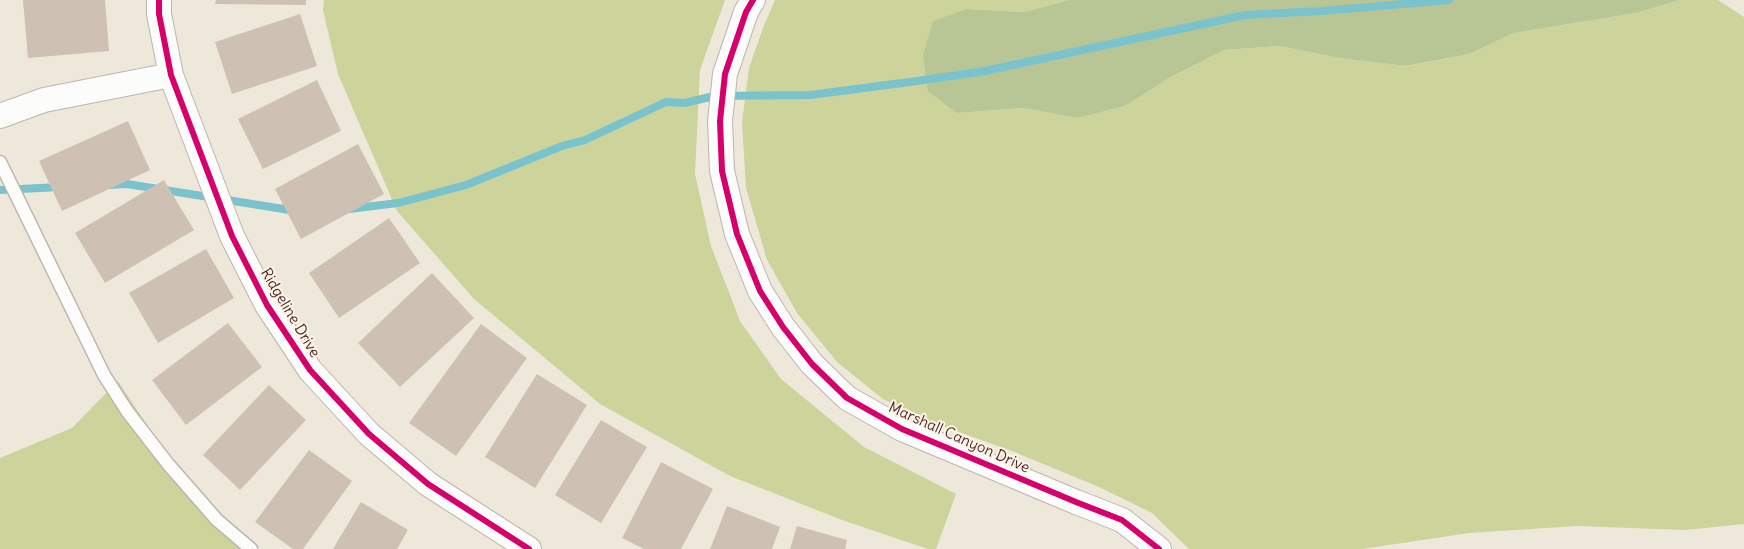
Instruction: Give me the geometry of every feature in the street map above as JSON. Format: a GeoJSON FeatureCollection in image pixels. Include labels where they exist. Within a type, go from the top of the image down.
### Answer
{"type":"FeatureCollection","features":[{"type":"Feature","properties":{"kind":"street","name":"Ridgeline Drive"},"geometry":{"type":"LineString","coordinates":[[159,0],[171,75],[232,236],[267,305],[310,370],[368,434],[428,484],[529,549]]}},
{"type":"Feature","properties":{"kind":"street","name":"Marshall Canyon Drive"},"geometry":{"type":"LineString","coordinates":[[753,0],[746,12],[726,74],[720,121],[722,171],[738,234],[760,291],[783,327],[812,364],[847,398],[902,429],[1122,520],[1159,549]]}},
{"type":"Feature","properties":{"kind":"street"},"geometry":{"type":"LineString","coordinates":[[0,116],[44,100],[171,75]]}},
{"type":"Feature","properties":{"kind":"lane"},"geometry":{"type":"LineString","coordinates":[[0,162],[104,375],[127,410],[168,464],[217,520],[251,549]]}},
{"type":"Feature","properties":{"kind":"green space"},"geometry":{"type":"Polygon","coordinates":[[[324,0],[725,0],[700,70],[695,174],[711,246],[740,321],[781,379],[864,447],[956,494],[936,549],[928,549],[842,520],[730,476],[600,404],[474,299],[397,211],[338,74],[323,10],[324,0]]]}},
{"type":"Feature","properties":{"kind":"green space"},"geometry":{"type":"Polygon","coordinates":[[[775,0],[1068,0],[1025,12],[967,9],[957,113],[1023,108],[1078,118],[1125,106],[1169,78],[1224,50],[1280,46],[1339,58],[1407,66],[1469,54],[1514,33],[1636,13],[1680,0],[1718,0],[1744,17],[1744,524],[1685,530],[1577,526],[1469,533],[1362,549],[1189,549],[1152,513],[1099,487],[1012,451],[928,421],[883,399],[837,362],[797,313],[767,260],[746,188],[742,122],[749,68],[775,0]]]}},
{"type":"Feature","properties":{"kind":"green space"},"geometry":{"type":"Polygon","coordinates":[[[1068,0],[1680,0],[1636,13],[1514,33],[1469,54],[1406,66],[1339,58],[1280,46],[1224,50],[1169,78],[1125,106],[1078,118],[1023,108],[957,113],[928,91],[923,56],[933,21],[967,9],[1025,12],[1068,0]]]}},
{"type":"Feature","properties":{"kind":"green space"},"geometry":{"type":"Polygon","coordinates":[[[118,381],[174,466],[252,549],[0,549],[0,458],[72,428],[118,381]]]}},
{"type":"Feature","properties":{"kind":"building"},"geometry":{"type":"Polygon","coordinates":[[[23,0],[105,0],[109,51],[28,58],[23,0]]]}},
{"type":"Feature","properties":{"kind":"building"},"geometry":{"type":"Polygon","coordinates":[[[216,0],[306,0],[306,5],[215,4],[216,0]]]}},
{"type":"Feature","properties":{"kind":"building"},"geometry":{"type":"Polygon","coordinates":[[[300,14],[317,66],[232,94],[215,42],[300,14]]]}},
{"type":"Feature","properties":{"kind":"building"},"geometry":{"type":"Polygon","coordinates":[[[317,80],[341,131],[263,169],[238,119],[317,80]]]}},
{"type":"Feature","properties":{"kind":"building"},"geometry":{"type":"Polygon","coordinates":[[[128,121],[150,170],[62,211],[39,161],[128,121]]]}},
{"type":"Feature","properties":{"kind":"building"},"geometry":{"type":"Polygon","coordinates":[[[358,144],[384,194],[301,239],[275,189],[358,144]]]}},
{"type":"Feature","properties":{"kind":"building"},"geometry":{"type":"Polygon","coordinates":[[[164,180],[194,230],[105,283],[75,233],[164,180]]]}},
{"type":"Feature","properties":{"kind":"building"},"geometry":{"type":"Polygon","coordinates":[[[389,218],[420,263],[339,318],[309,273],[389,218]]]}},
{"type":"Feature","properties":{"kind":"building"},"geometry":{"type":"Polygon","coordinates":[[[206,249],[234,298],[158,343],[129,293],[206,249]]]}},
{"type":"Feature","properties":{"kind":"building"},"geometry":{"type":"Polygon","coordinates":[[[432,273],[474,318],[400,387],[358,343],[432,273]]]}},
{"type":"Feature","properties":{"kind":"building"},"geometry":{"type":"Polygon","coordinates":[[[228,323],[262,367],[186,425],[152,380],[228,323]]]}},
{"type":"Feature","properties":{"kind":"building"},"geometry":{"type":"Polygon","coordinates":[[[481,324],[527,358],[456,456],[409,423],[481,324]]]}},
{"type":"Feature","properties":{"kind":"building"},"geometry":{"type":"Polygon","coordinates":[[[537,374],[587,405],[535,488],[485,457],[537,374]]]}},
{"type":"Feature","properties":{"kind":"building"},"geometry":{"type":"Polygon","coordinates":[[[269,385],[306,420],[240,490],[203,455],[269,385]]]}},
{"type":"Feature","properties":{"kind":"building"},"geometry":{"type":"Polygon","coordinates":[[[601,420],[647,447],[601,523],[555,495],[601,420]]]}},
{"type":"Feature","properties":{"kind":"building"},"geometry":{"type":"Polygon","coordinates":[[[309,450],[352,481],[303,549],[293,549],[255,522],[309,450]]]}},
{"type":"Feature","properties":{"kind":"building"},"geometry":{"type":"Polygon","coordinates":[[[661,462],[713,489],[681,549],[644,549],[622,538],[661,462]]]}},
{"type":"Feature","properties":{"kind":"building"},"geometry":{"type":"Polygon","coordinates":[[[361,502],[408,530],[397,549],[333,549],[361,502]]]}},
{"type":"Feature","properties":{"kind":"building"},"geometry":{"type":"Polygon","coordinates":[[[727,506],[780,527],[772,549],[710,549],[727,506]]]}},
{"type":"Feature","properties":{"kind":"building"},"geometry":{"type":"Polygon","coordinates":[[[797,526],[847,540],[845,549],[790,549],[797,526]]]}},
{"type":"Feature","properties":{"kind":"waterway"},"geometry":{"type":"LineString","coordinates":[[349,209],[398,203],[466,185],[562,146],[585,140],[666,102],[685,103],[714,96],[810,95],[910,82],[985,71],[1245,15],[1322,11],[1449,0]]}},
{"type":"Feature","properties":{"kind":"waterway"},"geometry":{"type":"LineString","coordinates":[[109,185],[127,184],[296,211]]}},
{"type":"Feature","properties":{"kind":"waterway"},"geometry":{"type":"LineString","coordinates":[[0,190],[60,187]]}},
{"type":"Feature","properties":{"kind":"cycle path"},"geometry":{"type":"LineString","coordinates":[[159,0],[159,14],[171,75],[232,236],[267,305],[310,370],[369,434],[428,484],[529,549]]}},
{"type":"Feature","properties":{"kind":"cycle path"},"geometry":{"type":"LineString","coordinates":[[753,0],[746,12],[725,74],[720,121],[722,171],[737,234],[760,291],[783,327],[812,364],[847,398],[902,429],[1122,520],[1159,549]]}}]}
